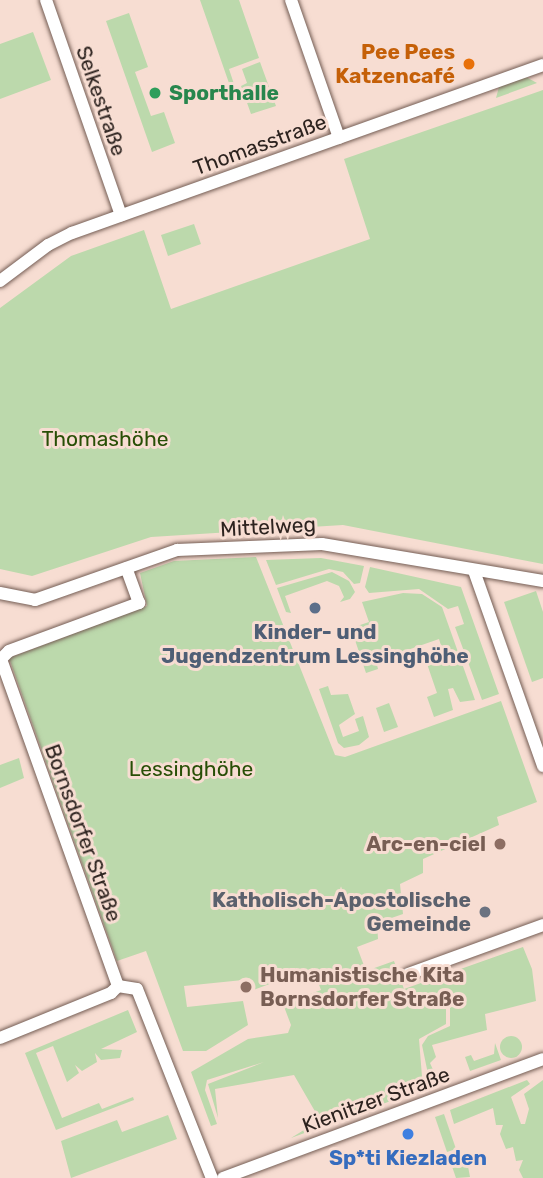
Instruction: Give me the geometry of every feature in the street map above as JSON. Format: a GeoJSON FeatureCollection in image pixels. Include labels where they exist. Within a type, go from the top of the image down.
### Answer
{"type":"FeatureCollection","features":[{"type":"Feature","properties":{"kind":"street","name":"Selkestraße"},"geometry":{"type":"LineString","coordinates":[[46,0],[121,215]]}},
{"type":"Feature","properties":{"kind":"street"},"geometry":{"type":"LineString","coordinates":[[291,0],[339,138]]}},
{"type":"Feature","properties":{"kind":"street","name":"Thomasstraße"},"geometry":{"type":"LineString","coordinates":[[0,281],[59,238],[543,65]]}},
{"type":"Feature","properties":{"kind":"street","name":"Mittelweg"},"geometry":{"type":"LineString","coordinates":[[0,593],[35,600],[177,550],[329,544],[543,581]]}},
{"type":"Feature","properties":{"kind":"street","name":"Bornsdorfer Straße"},"geometry":{"type":"LineString","coordinates":[[118,986],[1,659],[9,651],[139,603],[126,568]]}},
{"type":"Feature","properties":{"kind":"street"},"geometry":{"type":"LineString","coordinates":[[474,571],[543,766]]}},
{"type":"Feature","properties":{"kind":"street"},"geometry":{"type":"LineString","coordinates":[[408,974],[543,925]]}},
{"type":"Feature","properties":{"kind":"street"},"geometry":{"type":"LineString","coordinates":[[0,1038],[111,993],[118,986],[136,989],[212,1178]]}},
{"type":"Feature","properties":{"kind":"street","name":"Kienitzer Straße"},"geometry":{"type":"LineString","coordinates":[[223,1178],[543,1059]]}},
{"type":"Feature","properties":{"kind":"green space"},"geometry":{"type":"Polygon","coordinates":[[[200,0],[239,0],[259,58],[229,69],[234,84],[230,86],[200,0]]]}},
{"type":"Feature","properties":{"kind":"green space"},"geometry":{"type":"Polygon","coordinates":[[[129,13],[148,67],[135,72],[151,116],[164,112],[175,143],[152,152],[106,21],[129,13]]]}},
{"type":"Feature","properties":{"kind":"green space"},"geometry":{"type":"Polygon","coordinates":[[[33,32],[51,80],[0,99],[0,44],[33,32]]]}},
{"type":"Feature","properties":{"kind":"green space"},"geometry":{"type":"Polygon","coordinates":[[[260,62],[276,106],[251,114],[241,86],[247,83],[242,69],[260,62]]]}},
{"type":"Feature","properties":{"kind":"green space"},"geometry":{"type":"Polygon","coordinates":[[[526,77],[537,83],[496,98],[499,87],[526,77]]]}},
{"type":"Feature","properties":{"kind":"green space","name":"Thomashöhe"},"geometry":{"type":"Polygon","coordinates":[[[543,90],[543,564],[343,525],[151,537],[32,576],[0,569],[0,308],[71,256],[144,230],[171,309],[370,239],[344,159],[543,90]]]}},
{"type":"Feature","properties":{"kind":"green space"},"geometry":{"type":"Polygon","coordinates":[[[194,224],[201,244],[168,256],[161,235],[194,224]]]}},
{"type":"Feature","properties":{"kind":"green space","name":"Lessinghöhe"},"geometry":{"type":"Polygon","coordinates":[[[256,557],[335,755],[345,757],[501,701],[537,802],[497,817],[499,825],[423,859],[423,873],[400,884],[403,914],[377,923],[378,939],[357,947],[366,971],[394,961],[404,989],[523,947],[532,969],[536,1001],[485,1014],[487,1030],[432,1045],[436,1057],[430,1063],[434,1072],[428,1074],[422,1045],[428,1036],[450,1026],[450,1008],[446,1004],[446,1024],[419,1039],[423,1089],[291,1138],[320,1120],[294,1075],[215,1089],[218,1118],[208,1084],[264,1062],[207,1080],[205,1090],[217,1124],[211,1126],[191,1072],[248,1039],[288,1033],[291,1025],[283,1004],[321,990],[313,968],[248,992],[243,980],[184,986],[187,1007],[243,1001],[248,1025],[206,1051],[183,1051],[146,951],[117,961],[9,658],[147,606],[140,573],[174,561],[256,557]]]}},
{"type":"Feature","properties":{"kind":"green space"},"geometry":{"type":"Polygon","coordinates":[[[321,558],[364,566],[360,583],[354,584],[343,572],[329,569],[276,585],[266,560],[321,558]]]}},
{"type":"Feature","properties":{"kind":"green space"},"geometry":{"type":"Polygon","coordinates":[[[370,567],[461,587],[499,694],[482,700],[455,627],[464,624],[458,606],[448,609],[419,589],[369,593],[365,587],[370,567]]]}},
{"type":"Feature","properties":{"kind":"green space"},"geometry":{"type":"Polygon","coordinates":[[[332,572],[349,581],[355,592],[350,599],[340,602],[344,597],[339,586],[327,581],[285,596],[291,613],[286,612],[277,588],[332,572]]]}},
{"type":"Feature","properties":{"kind":"green space"},"geometry":{"type":"Polygon","coordinates":[[[536,591],[543,612],[543,678],[532,682],[504,602],[536,591]]]}},
{"type":"Feature","properties":{"kind":"green space"},"geometry":{"type":"Polygon","coordinates":[[[403,593],[422,594],[442,607],[475,700],[460,702],[453,688],[448,689],[453,710],[434,717],[427,697],[437,693],[425,658],[443,652],[439,639],[376,661],[378,669],[366,673],[351,628],[369,622],[362,602],[403,593]]]}},
{"type":"Feature","properties":{"kind":"green space"},"geometry":{"type":"Polygon","coordinates":[[[328,686],[331,695],[348,694],[355,714],[339,725],[343,737],[359,731],[355,719],[363,716],[369,737],[359,745],[344,748],[338,743],[319,689],[328,686]]]}},
{"type":"Feature","properties":{"kind":"green space"},"geometry":{"type":"Polygon","coordinates":[[[389,703],[398,727],[384,732],[376,708],[389,703]]]}},
{"type":"Feature","properties":{"kind":"green space"},"geometry":{"type":"Polygon","coordinates":[[[19,758],[24,778],[0,788],[0,765],[19,758]]]}},
{"type":"Feature","properties":{"kind":"green space"},"geometry":{"type":"Polygon","coordinates":[[[128,1010],[137,1032],[101,1049],[122,1050],[120,1058],[101,1060],[95,1053],[97,1062],[82,1071],[75,1065],[79,1073],[67,1082],[53,1046],[36,1053],[62,1118],[99,1103],[102,1109],[133,1097],[134,1100],[56,1130],[25,1053],[128,1010]]]}},
{"type":"Feature","properties":{"kind":"green space"},"geometry":{"type":"Polygon","coordinates":[[[511,1036],[521,1043],[522,1047],[515,1057],[511,1058],[501,1051],[500,1047],[507,1037],[511,1036]]]}},
{"type":"Feature","properties":{"kind":"green space"},"geometry":{"type":"Polygon","coordinates":[[[495,1043],[501,1060],[470,1071],[465,1057],[471,1055],[474,1061],[494,1054],[495,1043]]]}},
{"type":"Feature","properties":{"kind":"green space"},"geometry":{"type":"Polygon","coordinates":[[[527,1080],[530,1084],[511,1097],[521,1124],[525,1124],[529,1109],[524,1094],[543,1080],[543,1178],[523,1178],[519,1170],[523,1160],[516,1161],[513,1147],[506,1149],[500,1134],[503,1125],[496,1125],[493,1108],[454,1124],[450,1110],[527,1080]]]}},
{"type":"Feature","properties":{"kind":"green space"},"geometry":{"type":"Polygon","coordinates":[[[444,1114],[456,1149],[447,1152],[435,1117],[444,1114]]]}},
{"type":"Feature","properties":{"kind":"green space"},"geometry":{"type":"Polygon","coordinates":[[[168,1115],[177,1139],[71,1178],[61,1141],[117,1120],[122,1132],[168,1115]]]}},
{"type":"Feature","properties":{"kind":"green space"},"geometry":{"type":"Polygon","coordinates":[[[457,1152],[461,1162],[467,1161],[470,1177],[456,1178],[448,1155],[457,1152]]]}},
{"type":"Feature","properties":{"kind":"place","name":"Pee Pees Katzencafé"},"geometry":{"type":"Point","coordinates":[469,64]}},
{"type":"Feature","properties":{"kind":"place","name":"Sporthalle"},"geometry":{"type":"Point","coordinates":[155,93]}},
{"type":"Feature","properties":{"kind":"place","name":"Kinder- und Jugendzentrum Lessinghöhe"},"geometry":{"type":"Point","coordinates":[315,608]}},
{"type":"Feature","properties":{"kind":"place","name":"Arc-en-ciel"},"geometry":{"type":"Point","coordinates":[500,844]}},
{"type":"Feature","properties":{"kind":"place","name":"Katholisch-Apostolische Gemeinde"},"geometry":{"type":"Point","coordinates":[485,912]}},
{"type":"Feature","properties":{"kind":"place","name":"Humanistische Kita Bornsdorfer Straße"},"geometry":{"type":"Point","coordinates":[246,987]}},
{"type":"Feature","properties":{"kind":"place","name":"Sp*ti Kiezladen"},"geometry":{"type":"Point","coordinates":[408,1134]}}]}
